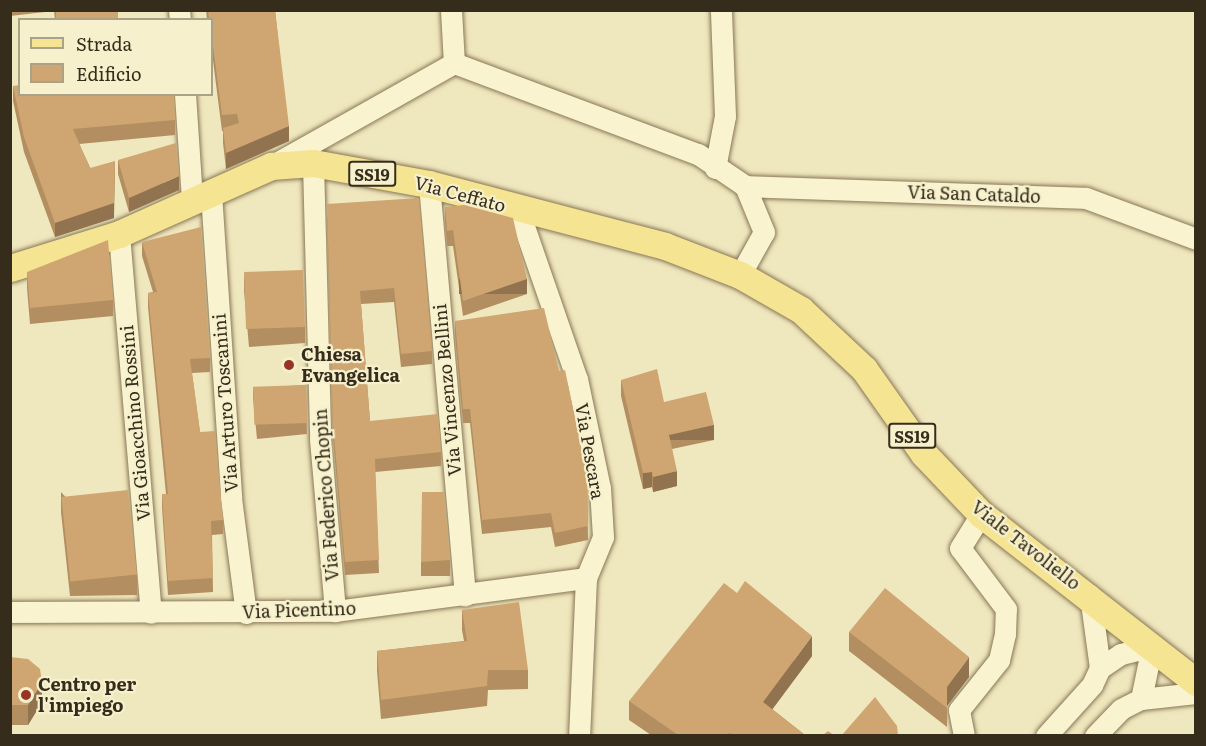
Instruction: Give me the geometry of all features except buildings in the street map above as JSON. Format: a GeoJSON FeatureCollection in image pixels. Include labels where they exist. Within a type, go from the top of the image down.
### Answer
{"type":"FeatureCollection","features":[{"type":"Feature","properties":{"kind":"main road","name":"Via Ceffato"},"geometry":{"type":"LineString","coordinates":[[10,268],[119,234],[271,166],[313,163],[429,184],[665,246],[740,275]]}},
{"type":"Feature","properties":{"kind":"main road","name":"Viale Tavoliello"},"geometry":{"type":"LineString","coordinates":[[740,275],[801,310],[864,369],[924,454],[981,514],[1090,595],[1196,682]]}},
{"type":"Feature","properties":{"kind":"street"},"geometry":{"type":"LineString","coordinates":[[450,10],[454,63]]}},
{"type":"Feature","properties":{"kind":"street"},"geometry":{"type":"LineString","coordinates":[[715,168],[725,116],[721,10]]}},
{"type":"Feature","properties":{"kind":"street"},"geometry":{"type":"LineString","coordinates":[[271,166],[454,63],[698,154],[715,168],[745,186],[764,231],[740,275]]}},
{"type":"Feature","properties":{"kind":"street","name":"Via Arturo Toscanini"},"geometry":{"type":"LineString","coordinates":[[185,96],[201,196],[231,498],[246,613]]}},
{"type":"Feature","properties":{"kind":"street","name":"Via Federico Chopin"},"geometry":{"type":"LineString","coordinates":[[313,163],[320,439],[335,611]]}},
{"type":"Feature","properties":{"kind":"street","name":"Via Vincenzo Bellini"},"geometry":{"type":"LineString","coordinates":[[429,184],[465,595]]}},
{"type":"Feature","properties":{"kind":"street","name":"Via San Cataldo"},"geometry":{"type":"LineString","coordinates":[[745,186],[1086,198],[1196,239]]}},
{"type":"Feature","properties":{"kind":"street","name":"Via Pescara"},"geometry":{"type":"LineString","coordinates":[[518,209],[577,379],[594,457],[603,537],[586,578],[579,735]]}},
{"type":"Feature","properties":{"kind":"street","name":"Via Gioacchino Rossini"},"geometry":{"type":"LineString","coordinates":[[119,234],[151,613]]}},
{"type":"Feature","properties":{"kind":"street"},"geometry":{"type":"LineString","coordinates":[[964,735],[959,710],[999,660],[1005,633],[1006,609],[960,548],[981,514]]}},
{"type":"Feature","properties":{"kind":"street","name":"Via Picentino"},"geometry":{"type":"LineString","coordinates":[[10,612],[335,611],[586,578]]}},
{"type":"Feature","properties":{"kind":"street"},"geometry":{"type":"LineString","coordinates":[[1090,595],[1100,668]]}},
{"type":"Feature","properties":{"kind":"street"},"geometry":{"type":"LineString","coordinates":[[1046,735],[1092,685],[1100,668],[1121,654],[1152,646],[1141,699]]}},
{"type":"Feature","properties":{"kind":"street"},"geometry":{"type":"LineString","coordinates":[[1095,735],[1121,709],[1141,699],[1196,693]]}},
{"type":"Feature","properties":{"kind":"place","name":"Chiesa Evangelica"},"geometry":{"type":"Point","coordinates":[289,365]}},
{"type":"Feature","properties":{"kind":"place","name":"Centro per l'impiego"},"geometry":{"type":"Point","coordinates":[26,695]}}]}
